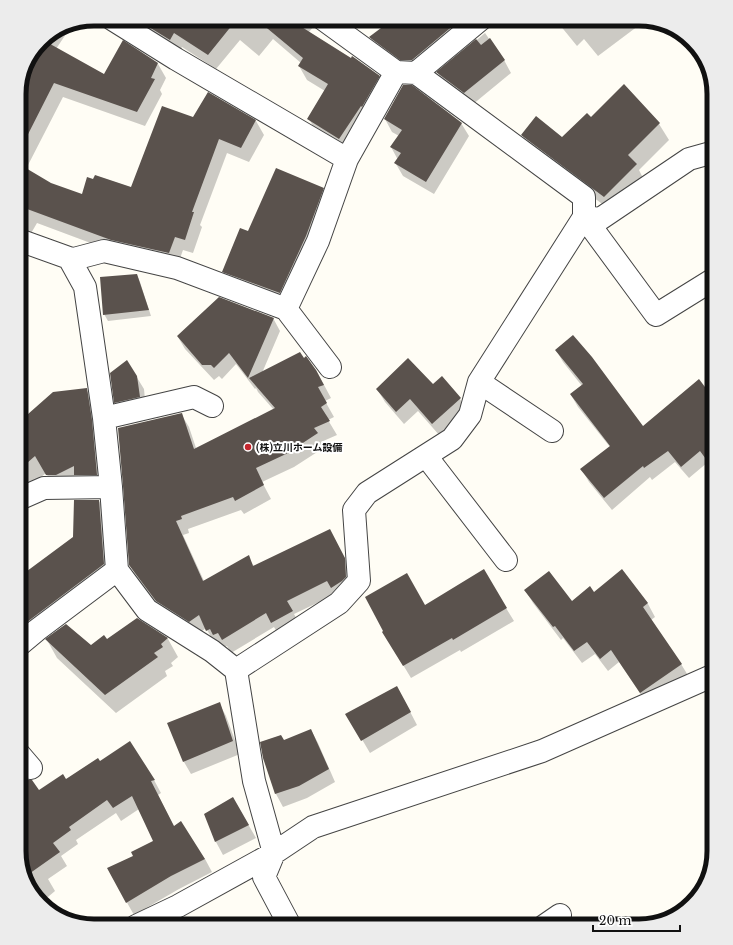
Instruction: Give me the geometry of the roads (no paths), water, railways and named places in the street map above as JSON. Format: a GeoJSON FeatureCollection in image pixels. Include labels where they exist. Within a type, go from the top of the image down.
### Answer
{"type":"FeatureCollection","features":[{"type":"Feature","properties":{"kind":"street"},"geometry":{"type":"LineString","coordinates":[[123,26],[176,59],[347,158]]}},
{"type":"Feature","properties":{"kind":"street"},"geometry":{"type":"LineString","coordinates":[[236,670],[339,603],[359,581],[354,510],[367,493],[452,439],[470,415],[479,382],[584,217],[584,198],[406,73],[334,26]]}},
{"type":"Feature","properties":{"kind":"street"},"geometry":{"type":"LineString","coordinates":[[286,309],[318,241],[347,158],[406,73],[471,26]]}},
{"type":"Feature","properties":{"kind":"street"},"geometry":{"type":"LineString","coordinates":[[584,217],[600,219],[689,159],[707,154]]}},
{"type":"Feature","properties":{"kind":"street"},"geometry":{"type":"LineString","coordinates":[[584,217],[656,315],[707,283]]}},
{"type":"Feature","properties":{"kind":"street"},"geometry":{"type":"LineString","coordinates":[[26,243],[69,258],[85,287],[104,418],[117,570],[147,610],[212,651],[236,670],[254,781],[274,854],[264,877],[286,919]]}},
{"type":"Feature","properties":{"kind":"street"},"geometry":{"type":"LineString","coordinates":[[70,260],[104,250],[177,268],[286,309],[330,367]]}},
{"type":"Feature","properties":{"kind":"street"},"geometry":{"type":"LineString","coordinates":[[479,382],[552,431]]}},
{"type":"Feature","properties":{"kind":"street"},"geometry":{"type":"LineString","coordinates":[[104,418],[194,398],[212,406]]}},
{"type":"Feature","properties":{"kind":"street"},"geometry":{"type":"LineString","coordinates":[[426,456],[506,560]]}},
{"type":"Feature","properties":{"kind":"street"},"geometry":{"type":"LineString","coordinates":[[26,496],[44,488],[111,487]]}},
{"type":"Feature","properties":{"kind":"street"},"geometry":{"type":"LineString","coordinates":[[26,639],[117,570]]}},
{"type":"Feature","properties":{"kind":"street"},"geometry":{"type":"LineString","coordinates":[[151,919],[178,906],[274,854],[313,827],[542,750],[707,678]]}},
{"type":"Feature","properties":{"kind":"place","name":"(株)立川ホーム設備"},"geometry":{"type":"Point","coordinates":[248,447]}}]}
